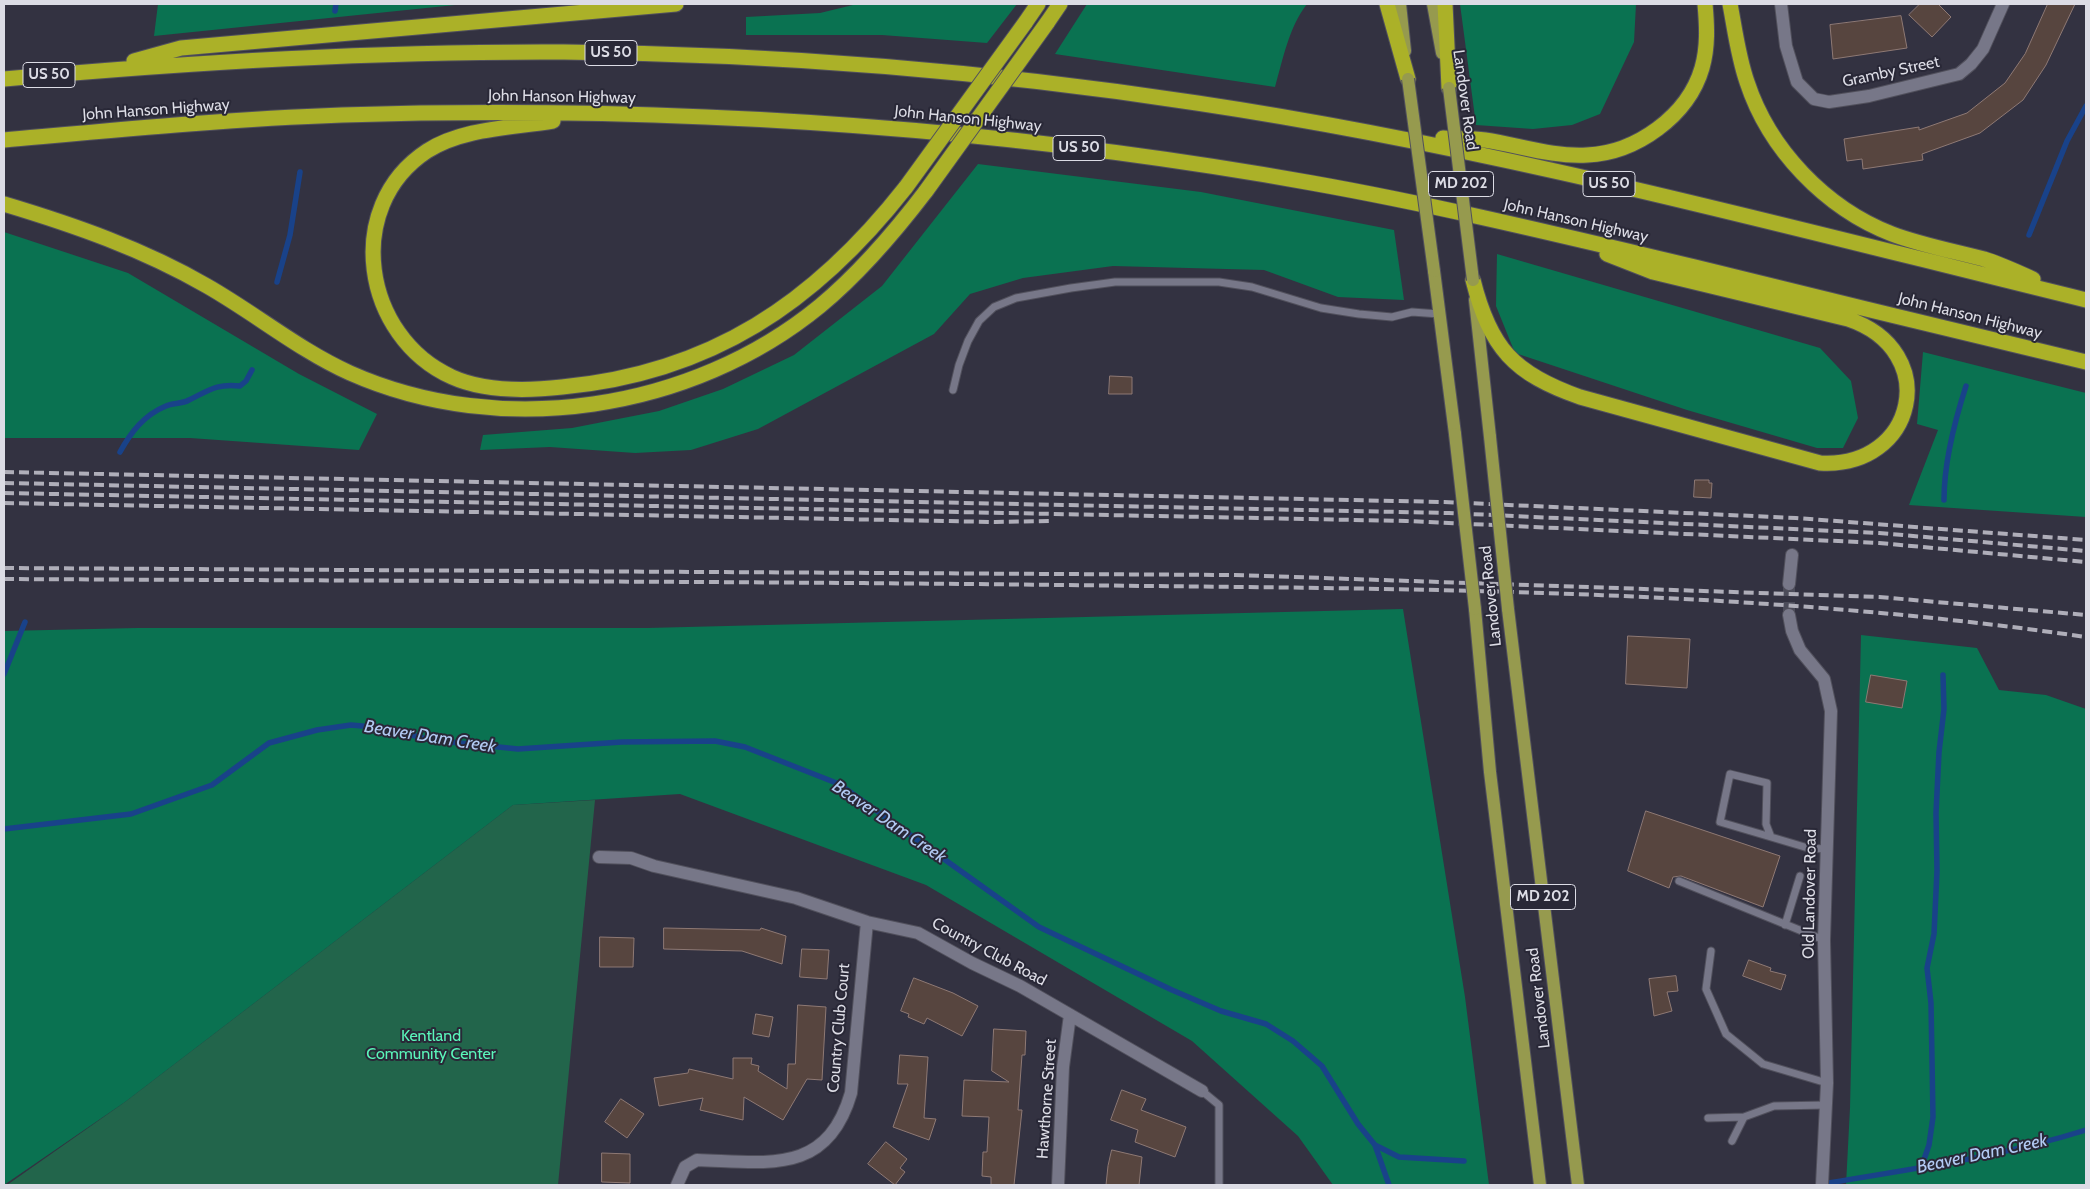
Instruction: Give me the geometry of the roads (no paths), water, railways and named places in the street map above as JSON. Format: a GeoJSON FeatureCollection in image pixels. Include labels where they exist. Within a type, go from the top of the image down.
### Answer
{"type":"FeatureCollection","features":[{"type":"Feature","properties":{"kind":"highway"},"geometry":{"type":"LineString","coordinates":[[94,71],[181,48],[676,4]]}},
{"type":"Feature","properties":{"kind":"highway"},"geometry":{"type":"LineString","coordinates":[[602,114],[486,131],[453,139],[417,159],[398,179],[382,208],[376,227],[373,262],[375,280],[384,310],[399,335],[418,356],[434,368],[468,383],[501,388],[529,389],[608,382],[678,362],[725,342],[794,301],[830,272],[866,237],[906,188],[1038,4]]}},
{"type":"Feature","properties":{"kind":"highway"},"geometry":{"type":"LineString","coordinates":[[4,204],[112,240],[178,270],[236,304],[311,353],[352,374],[424,398],[474,406],[526,409],[573,407],[646,393],[691,379],[750,352],[798,323],[840,289],[885,243],[926,191],[1060,4]]}},
{"type":"Feature","properties":{"kind":"highway"},"geometry":{"type":"LineString","coordinates":[[1387,4],[1408,79]]}},
{"type":"Feature","properties":{"kind":"highway"},"geometry":{"type":"LineString","coordinates":[[1446,4],[1449,88]]}},
{"type":"Feature","properties":{"kind":"highway"},"geometry":{"type":"LineString","coordinates":[[1394,137],[1484,140],[1544,152],[1586,155],[1607,153],[1640,140],[1670,118],[1693,90],[1701,70],[1706,48],[1705,4]]}},
{"type":"Feature","properties":{"kind":"highway"},"geometry":{"type":"LineString","coordinates":[[1730,4],[1741,64],[1754,101],[1775,139],[1789,158],[1820,190],[1856,216],[1891,234],[1985,260],[2086,300]]}},
{"type":"Feature","properties":{"kind":"highway","name":"US 50"},"geometry":{"type":"LineString","coordinates":[[4,79],[280,58],[566,52],[756,58],[1030,81],[1194,102],[1394,137],[1558,171],[2086,300]]}},
{"type":"Feature","properties":{"kind":"highway","name":"John Hanson Highway"},"geometry":{"type":"LineString","coordinates":[[4,140],[145,128],[338,116],[602,114],[853,126],[987,137],[1121,153],[1345,189],[1550,232],[2086,362]]}},
{"type":"Feature","properties":{"kind":"highway"},"geometry":{"type":"LineString","coordinates":[[1473,280],[1487,322],[1510,358],[1524,371],[1542,383],[1580,397],[1820,463],[1847,463],[1860,459],[1882,445],[1899,423],[1905,408],[1907,395],[1904,372],[1896,352],[1887,340],[1875,331],[1848,319],[1653,272],[1550,232]]}},
{"type":"Feature","properties":{"kind":"main road","name":"Landover Road"},"geometry":{"type":"LineString","coordinates":[[1400,4],[1408,79],[1455,434],[1475,609],[1490,772],[1540,1185]]}},
{"type":"Feature","properties":{"kind":"main road","name":"Landover Road"},"geometry":{"type":"LineString","coordinates":[[1433,4],[1449,88],[1473,280],[1508,609],[1578,1185]]}},
{"type":"Feature","properties":{"kind":"street","name":"Gramby Street"},"geometry":{"type":"LineString","coordinates":[[1781,4],[1792,69],[1797,82],[1814,99],[1829,102],[1869,96],[1959,74],[1971,64],[1983,49],[2003,4]]}},
{"type":"Feature","properties":{"kind":"street"},"geometry":{"type":"LineString","coordinates":[[1789,584],[1792,556]]}},
{"type":"Feature","properties":{"kind":"street","name":"Old Landover Road"},"geometry":{"type":"LineString","coordinates":[[1789,615],[1796,641],[1824,680],[1830,699],[1832,724],[1824,940],[1827,1105],[1822,1185]]}},
{"type":"Feature","properties":{"kind":"street","name":"Country Club Road"},"geometry":{"type":"LineString","coordinates":[[599,857],[631,858],[654,866],[796,898],[867,922],[918,933],[1070,1015],[1202,1091]]}},
{"type":"Feature","properties":{"kind":"street","name":"Country Club Court"},"geometry":{"type":"LineString","coordinates":[[677,1185],[685,1167],[698,1160],[786,1161],[811,1152],[822,1144],[836,1128],[846,1112],[851,1093],[867,922]]}},
{"type":"Feature","properties":{"kind":"street","name":"Hawthorne Street"},"geometry":{"type":"LineString","coordinates":[[1058,1185],[1062,1082],[1070,1015]]}},
{"type":"Feature","properties":{"kind":"lane"},"geometry":{"type":"LineString","coordinates":[[953,390],[959,365],[968,341],[979,321],[994,308],[1016,298],[1071,288],[1115,282],[1219,282],[1252,286],[1321,308],[1360,314],[1392,317],[1412,312],[1439,314]]}},
{"type":"Feature","properties":{"kind":"lane"},"geometry":{"type":"LineString","coordinates":[[1771,837],[1766,824],[1767,782],[1730,774],[1720,822],[1808,848],[1826,849]]}},
{"type":"Feature","properties":{"kind":"lane"},"geometry":{"type":"LineString","coordinates":[[1785,924],[1800,876]]}},
{"type":"Feature","properties":{"kind":"lane"},"geometry":{"type":"LineString","coordinates":[[1678,881],[1824,940]]}},
{"type":"Feature","properties":{"kind":"lane"},"geometry":{"type":"LineString","coordinates":[[1711,951],[1706,989],[1726,1034],[1763,1064],[1827,1083]]}},
{"type":"Feature","properties":{"kind":"lane"},"geometry":{"type":"LineString","coordinates":[[1202,1091],[1219,1105],[1219,1185]]}},
{"type":"Feature","properties":{"kind":"lane"},"geometry":{"type":"LineString","coordinates":[[1708,1118],[1744,1117],[1774,1106],[1827,1105]]}},
{"type":"Feature","properties":{"kind":"lane"},"geometry":{"type":"LineString","coordinates":[[1732,1141],[1744,1117]]}},
{"type":"Feature","properties":{"kind":"waterway"},"geometry":{"type":"LineString","coordinates":[[335,11],[336,4]]}},
{"type":"Feature","properties":{"kind":"waterway"},"geometry":{"type":"LineString","coordinates":[[2029,235],[2067,141],[2086,106]]}},
{"type":"Feature","properties":{"kind":"waterway"},"geometry":{"type":"LineString","coordinates":[[277,282],[290,235],[300,172]]}},
{"type":"Feature","properties":{"kind":"waterway"},"geometry":{"type":"LineString","coordinates":[[120,452],[139,425],[151,414],[169,405],[186,401],[219,387],[240,386],[246,381],[252,370]]}},
{"type":"Feature","properties":{"kind":"waterway"},"geometry":{"type":"LineString","coordinates":[[1944,500],[1944,486],[1951,443],[1966,386]]}},
{"type":"Feature","properties":{"kind":"waterway"},"geometry":{"type":"LineString","coordinates":[[4,674],[25,622]]}},
{"type":"Feature","properties":{"kind":"waterway"},"geometry":{"type":"LineString","coordinates":[[1921,1168],[1929,1145],[1933,1117],[1931,1003],[1927,968],[1934,934],[1937,871],[1936,813],[1939,752],[1944,709],[1943,675]]}},
{"type":"Feature","properties":{"kind":"waterway","name":"Beaver Dam Creek"},"geometry":{"type":"LineString","coordinates":[[4,829],[131,814],[212,785],[269,743],[317,730],[351,725],[384,728],[431,740],[518,749],[622,742],[715,741],[745,747],[839,784],[1039,927],[1221,1011],[1266,1024],[1293,1041],[1322,1066],[1358,1124],[1375,1145],[1399,1157],[1464,1161]]}},
{"type":"Feature","properties":{"kind":"waterway","name":"Beaver Dam Creek"},"geometry":{"type":"LineString","coordinates":[[1822,1184],[1988,1155],[2086,1130]]}},
{"type":"Feature","properties":{"kind":"waterway"},"geometry":{"type":"LineString","coordinates":[[1375,1145],[1389,1185]]}},
{"type":"Feature","properties":{"kind":"tunnel"},"geometry":{"type":"LineString","coordinates":[[1789,584],[1789,615]]}},
{"type":"Feature","properties":{"kind":"railway"},"geometry":{"type":"LineString","coordinates":[[4,472],[1444,502],[1796,518],[2086,540]]}},
{"type":"Feature","properties":{"kind":"railway"},"geometry":{"type":"LineString","coordinates":[[4,483],[1449,513],[1879,533],[2086,551]]}},
{"type":"Feature","properties":{"kind":"railway"},"geometry":{"type":"LineString","coordinates":[[4,493],[1406,521],[1879,543],[2086,562]]}},
{"type":"Feature","properties":{"kind":"railway"},"geometry":{"type":"LineString","coordinates":[[4,503],[995,522],[1051,521]]}},
{"type":"Feature","properties":{"kind":"railway"},"geometry":{"type":"LineString","coordinates":[[4,568],[1235,575],[1879,597],[2086,615]]}},
{"type":"Feature","properties":{"kind":"railway"},"geometry":{"type":"LineString","coordinates":[[4,579],[860,583],[1263,587],[1499,592],[1735,602],[1852,610],[1970,622],[2086,637]]}},
{"type":"Feature","properties":{"kind":"park label","name":"Kentland Community Center"},"geometry":{"type":"Point","coordinates":[431,1045]}}]}
